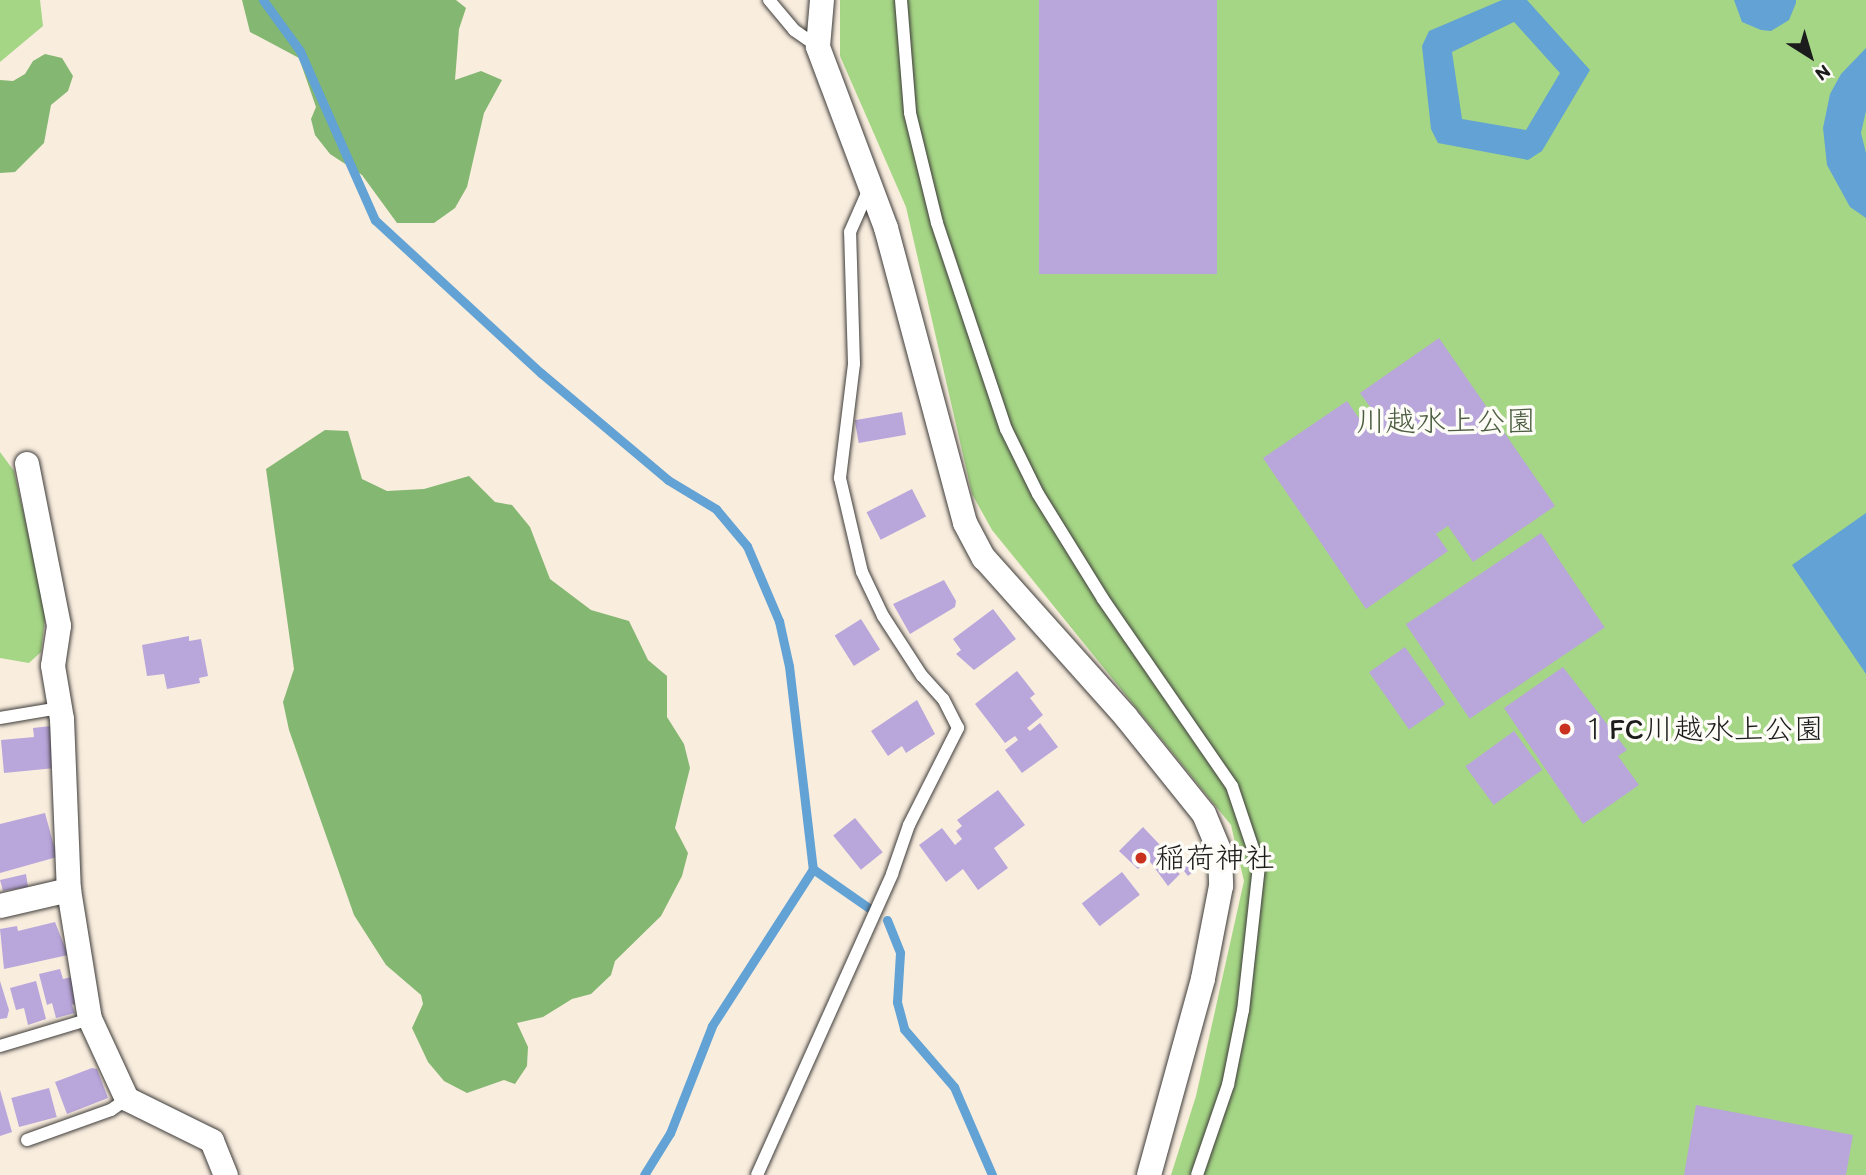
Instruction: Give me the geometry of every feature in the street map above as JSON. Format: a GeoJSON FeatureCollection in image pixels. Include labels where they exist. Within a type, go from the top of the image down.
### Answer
{"type":"FeatureCollection","features":[{"type":"Feature","properties":{"kind":"street"},"geometry":{"type":"LineString","coordinates":[[822,0],[818,47],[869,189],[886,228],[965,523],[984,558],[1126,717],[1204,814],[1220,852],[1221,886],[1203,979],[1149,1175]]}},
{"type":"Feature","properties":{"kind":"street"},"geometry":{"type":"LineString","coordinates":[[27,464],[59,626],[53,666],[60,708],[69,890],[90,1019],[127,1099],[212,1141],[226,1175]]}},
{"type":"Feature","properties":{"kind":"street"},"geometry":{"type":"LineString","coordinates":[[0,906],[69,890]]}},
{"type":"Feature","properties":{"kind":"lane"},"geometry":{"type":"LineString","coordinates":[[769,0],[794,30],[818,47]]}},
{"type":"Feature","properties":{"kind":"lane"},"geometry":{"type":"LineString","coordinates":[[901,0],[910,113],[937,223],[1006,429],[1038,494],[1103,599],[1231,786],[1259,866],[1243,1010],[1228,1086],[1198,1175]]}},
{"type":"Feature","properties":{"kind":"lane"},"geometry":{"type":"LineString","coordinates":[[757,1175],[892,874],[909,825],[958,728],[943,699],[883,616],[862,572],[840,478],[854,364],[850,232],[869,189]]}},
{"type":"Feature","properties":{"kind":"lane"},"geometry":{"type":"LineString","coordinates":[[0,718],[60,708]]}},
{"type":"Feature","properties":{"kind":"lane"},"geometry":{"type":"LineString","coordinates":[[0,1046],[90,1019]]}},
{"type":"Feature","properties":{"kind":"lane"},"geometry":{"type":"LineString","coordinates":[[27,1140],[111,1110],[127,1099]]}},
{"type":"Feature","properties":{"kind":"green space"},"geometry":{"type":"Polygon","coordinates":[[[0,0],[40,0],[43,26],[0,62],[0,0]]]}},
{"type":"Feature","properties":{"kind":"green space"},"geometry":{"type":"Polygon","coordinates":[[[242,0],[456,0],[466,8],[459,29],[455,80],[481,71],[502,80],[484,113],[467,187],[455,208],[434,223],[397,223],[362,175],[330,154],[315,135],[311,119],[316,107],[299,58],[250,32],[242,0]]]}},
{"type":"Feature","properties":{"kind":"green space","name":"川越水上公園"},"geometry":{"type":"Polygon","coordinates":[[[840,0],[1866,0],[1866,1175],[1171,1175],[1196,1096],[1244,881],[1231,825],[992,530],[972,494],[906,207],[840,56],[840,0]]]}},
{"type":"Feature","properties":{"kind":"green space"},"geometry":{"type":"Polygon","coordinates":[[[45,54],[62,58],[73,76],[68,91],[51,105],[44,143],[15,172],[0,173],[0,80],[13,81],[25,74],[33,61],[45,54]]]}},
{"type":"Feature","properties":{"kind":"green space"},"geometry":{"type":"Polygon","coordinates":[[[325,430],[348,431],[362,479],[387,491],[424,489],[469,476],[495,502],[512,505],[530,527],[550,579],[591,610],[629,621],[648,660],[667,676],[667,717],[684,744],[690,768],[675,828],[688,853],[682,876],[661,916],[615,961],[611,975],[591,994],[572,999],[543,1017],[517,1023],[528,1047],[527,1066],[515,1084],[504,1080],[467,1093],[444,1081],[428,1062],[412,1028],[423,1004],[421,995],[386,965],[354,915],[289,730],[283,702],[294,669],[266,469],[325,430]]]}},
{"type":"Feature","properties":{"kind":"green space"},"geometry":{"type":"Polygon","coordinates":[[[0,452],[14,471],[46,611],[41,652],[29,663],[0,658],[0,452]]]}},
{"type":"Feature","properties":{"kind":"water"},"geometry":{"type":"Polygon","coordinates":[[[1502,0],[1527,0],[1590,70],[1542,151],[1528,160],[1438,143],[1431,129],[1422,46],[1429,31],[1502,0]],[[1514,22],[1452,52],[1462,119],[1526,130],[1560,73],[1514,22]]]}},
{"type":"Feature","properties":{"kind":"water"},"geometry":{"type":"Polygon","coordinates":[[[1734,0],[1796,0],[1796,3],[1789,20],[1771,31],[1742,22],[1734,0]]]}},
{"type":"Feature","properties":{"kind":"water"},"geometry":{"type":"Polygon","coordinates":[[[1866,48],[1866,111],[1861,133],[1866,153],[1866,218],[1850,207],[1827,165],[1823,128],[1830,94],[1841,74],[1866,48]]]}},
{"type":"Feature","properties":{"kind":"water"},"geometry":{"type":"Polygon","coordinates":[[[1866,513],[1866,674],[1792,565],[1866,513]]]}},
{"type":"Feature","properties":{"kind":"building"},"geometry":{"type":"Polygon","coordinates":[[[1039,0],[1217,0],[1217,274],[1039,274],[1039,0]]]}},
{"type":"Feature","properties":{"kind":"building"},"geometry":{"type":"Polygon","coordinates":[[[1439,338],[1555,506],[1473,562],[1448,526],[1436,534],[1448,551],[1366,609],[1263,458],[1347,401],[1370,434],[1383,425],[1360,393],[1439,338]]]}},
{"type":"Feature","properties":{"kind":"building"},"geometry":{"type":"Polygon","coordinates":[[[902,412],[906,435],[859,443],[855,420],[902,412]]]}},
{"type":"Feature","properties":{"kind":"building"},"geometry":{"type":"Polygon","coordinates":[[[912,489],[926,517],[881,540],[867,512],[912,489]]]}},
{"type":"Feature","properties":{"kind":"building"},"geometry":{"type":"Polygon","coordinates":[[[1541,533],[1605,628],[1470,719],[1406,624],[1541,533]]]}},
{"type":"Feature","properties":{"kind":"building"},"geometry":{"type":"Polygon","coordinates":[[[944,580],[956,601],[955,607],[910,634],[893,604],[944,580]]]}},
{"type":"Feature","properties":{"kind":"building"},"geometry":{"type":"Polygon","coordinates":[[[993,609],[1016,639],[974,670],[956,654],[961,650],[953,639],[993,609]]]}},
{"type":"Feature","properties":{"kind":"building"},"geometry":{"type":"Polygon","coordinates":[[[861,619],[880,650],[854,666],[835,635],[861,619]]]}},
{"type":"Feature","properties":{"kind":"building"},"geometry":{"type":"Polygon","coordinates":[[[189,636],[189,641],[201,639],[208,676],[199,678],[200,683],[167,689],[164,674],[147,676],[142,645],[189,636]]]}},
{"type":"Feature","properties":{"kind":"building"},"geometry":{"type":"Polygon","coordinates":[[[1405,647],[1445,704],[1409,730],[1369,672],[1405,647]]]}},
{"type":"Feature","properties":{"kind":"building","name":"１FC川越水上公園"},"geometry":{"type":"Polygon","coordinates":[[[1563,667],[1627,750],[1618,756],[1639,785],[1583,824],[1504,708],[1563,667]]]}},
{"type":"Feature","properties":{"kind":"building"},"geometry":{"type":"Polygon","coordinates":[[[1017,671],[1035,694],[1030,698],[1043,715],[1027,728],[1030,731],[1040,723],[1058,747],[1022,773],[1005,750],[1018,740],[1015,736],[1005,743],[975,704],[1017,671]]]}},
{"type":"Feature","properties":{"kind":"building"},"geometry":{"type":"Polygon","coordinates":[[[917,700],[935,734],[906,753],[902,746],[888,756],[871,731],[917,700]]]}},
{"type":"Feature","properties":{"kind":"building"},"geometry":{"type":"Polygon","coordinates":[[[51,726],[55,768],[4,773],[1,740],[34,737],[33,728],[51,726]]]}},
{"type":"Feature","properties":{"kind":"building"},"geometry":{"type":"Polygon","coordinates":[[[1514,731],[1542,770],[1494,805],[1465,766],[1514,731]]]}},
{"type":"Feature","properties":{"kind":"building"},"geometry":{"type":"Polygon","coordinates":[[[998,790],[1025,825],[994,848],[1008,868],[978,890],[963,869],[946,882],[919,845],[942,828],[955,845],[962,839],[956,831],[962,826],[957,820],[998,790]]]}},
{"type":"Feature","properties":{"kind":"building"},"geometry":{"type":"Polygon","coordinates":[[[45,813],[57,857],[0,873],[0,824],[45,813]]]}},
{"type":"Feature","properties":{"kind":"building"},"geometry":{"type":"Polygon","coordinates":[[[855,818],[883,852],[861,870],[833,836],[855,818]]]}},
{"type":"Feature","properties":{"kind":"building","name":"稲荷神社"},"geometry":{"type":"Polygon","coordinates":[[[1143,827],[1160,845],[1154,856],[1180,874],[1168,886],[1148,859],[1138,869],[1119,851],[1143,827]]]}},
{"type":"Feature","properties":{"kind":"building"},"geometry":{"type":"Polygon","coordinates":[[[1188,860],[1198,868],[1188,876],[1180,866],[1188,860]]]}},
{"type":"Feature","properties":{"kind":"building"},"geometry":{"type":"Polygon","coordinates":[[[1122,872],[1140,895],[1100,926],[1082,903],[1122,872]]]}},
{"type":"Feature","properties":{"kind":"building"},"geometry":{"type":"Polygon","coordinates":[[[26,874],[28,887],[3,891],[0,880],[26,874]]]}},
{"type":"Feature","properties":{"kind":"building"},"geometry":{"type":"Polygon","coordinates":[[[55,922],[68,955],[4,969],[0,929],[17,926],[18,931],[55,922]]]}},
{"type":"Feature","properties":{"kind":"building"},"geometry":{"type":"Polygon","coordinates":[[[60,969],[63,979],[72,977],[78,1003],[72,1005],[75,1013],[56,1018],[52,1003],[47,1005],[39,974],[60,969]]]}},
{"type":"Feature","properties":{"kind":"building"},"geometry":{"type":"Polygon","coordinates":[[[0,981],[9,1010],[7,1018],[0,1019],[0,981]]]}},
{"type":"Feature","properties":{"kind":"building"},"geometry":{"type":"Polygon","coordinates":[[[36,981],[46,1019],[28,1025],[24,1008],[16,1010],[10,988],[36,981]]]}},
{"type":"Feature","properties":{"kind":"building"},"geometry":{"type":"Polygon","coordinates":[[[92,1068],[97,1069],[108,1098],[67,1114],[55,1082],[92,1068]]]}},
{"type":"Feature","properties":{"kind":"building"},"geometry":{"type":"Polygon","coordinates":[[[49,1088],[57,1117],[19,1127],[11,1098],[49,1088]]]}},
{"type":"Feature","properties":{"kind":"building"},"geometry":{"type":"Polygon","coordinates":[[[0,1090],[12,1132],[0,1136],[0,1090]]]}},
{"type":"Feature","properties":{"kind":"building"},"geometry":{"type":"Polygon","coordinates":[[[1696,1105],[1853,1135],[1846,1175],[1684,1175],[1696,1105]]]}},
{"type":"Feature","properties":{"kind":"waterway"},"geometry":{"type":"LineString","coordinates":[[263,0],[300,51],[375,220],[541,373],[668,480],[716,509],[747,546],[779,621],[789,666],[813,869],[712,1026],[670,1133],[644,1175]]}},
{"type":"Feature","properties":{"kind":"waterway"},"geometry":{"type":"LineString","coordinates":[[813,869],[869,908]]}},
{"type":"Feature","properties":{"kind":"waterway"},"geometry":{"type":"LineString","coordinates":[[887,920],[900,953],[897,1002],[904,1029],[954,1087],[992,1175]]}},
{"type":"Feature","properties":{"kind":"place","name":"１FC川越水上公園"},"geometry":{"type":"Point","coordinates":[1565,729]}},
{"type":"Feature","properties":{"kind":"place","name":"稲荷神社"},"geometry":{"type":"Point","coordinates":[1141,858]}}]}
